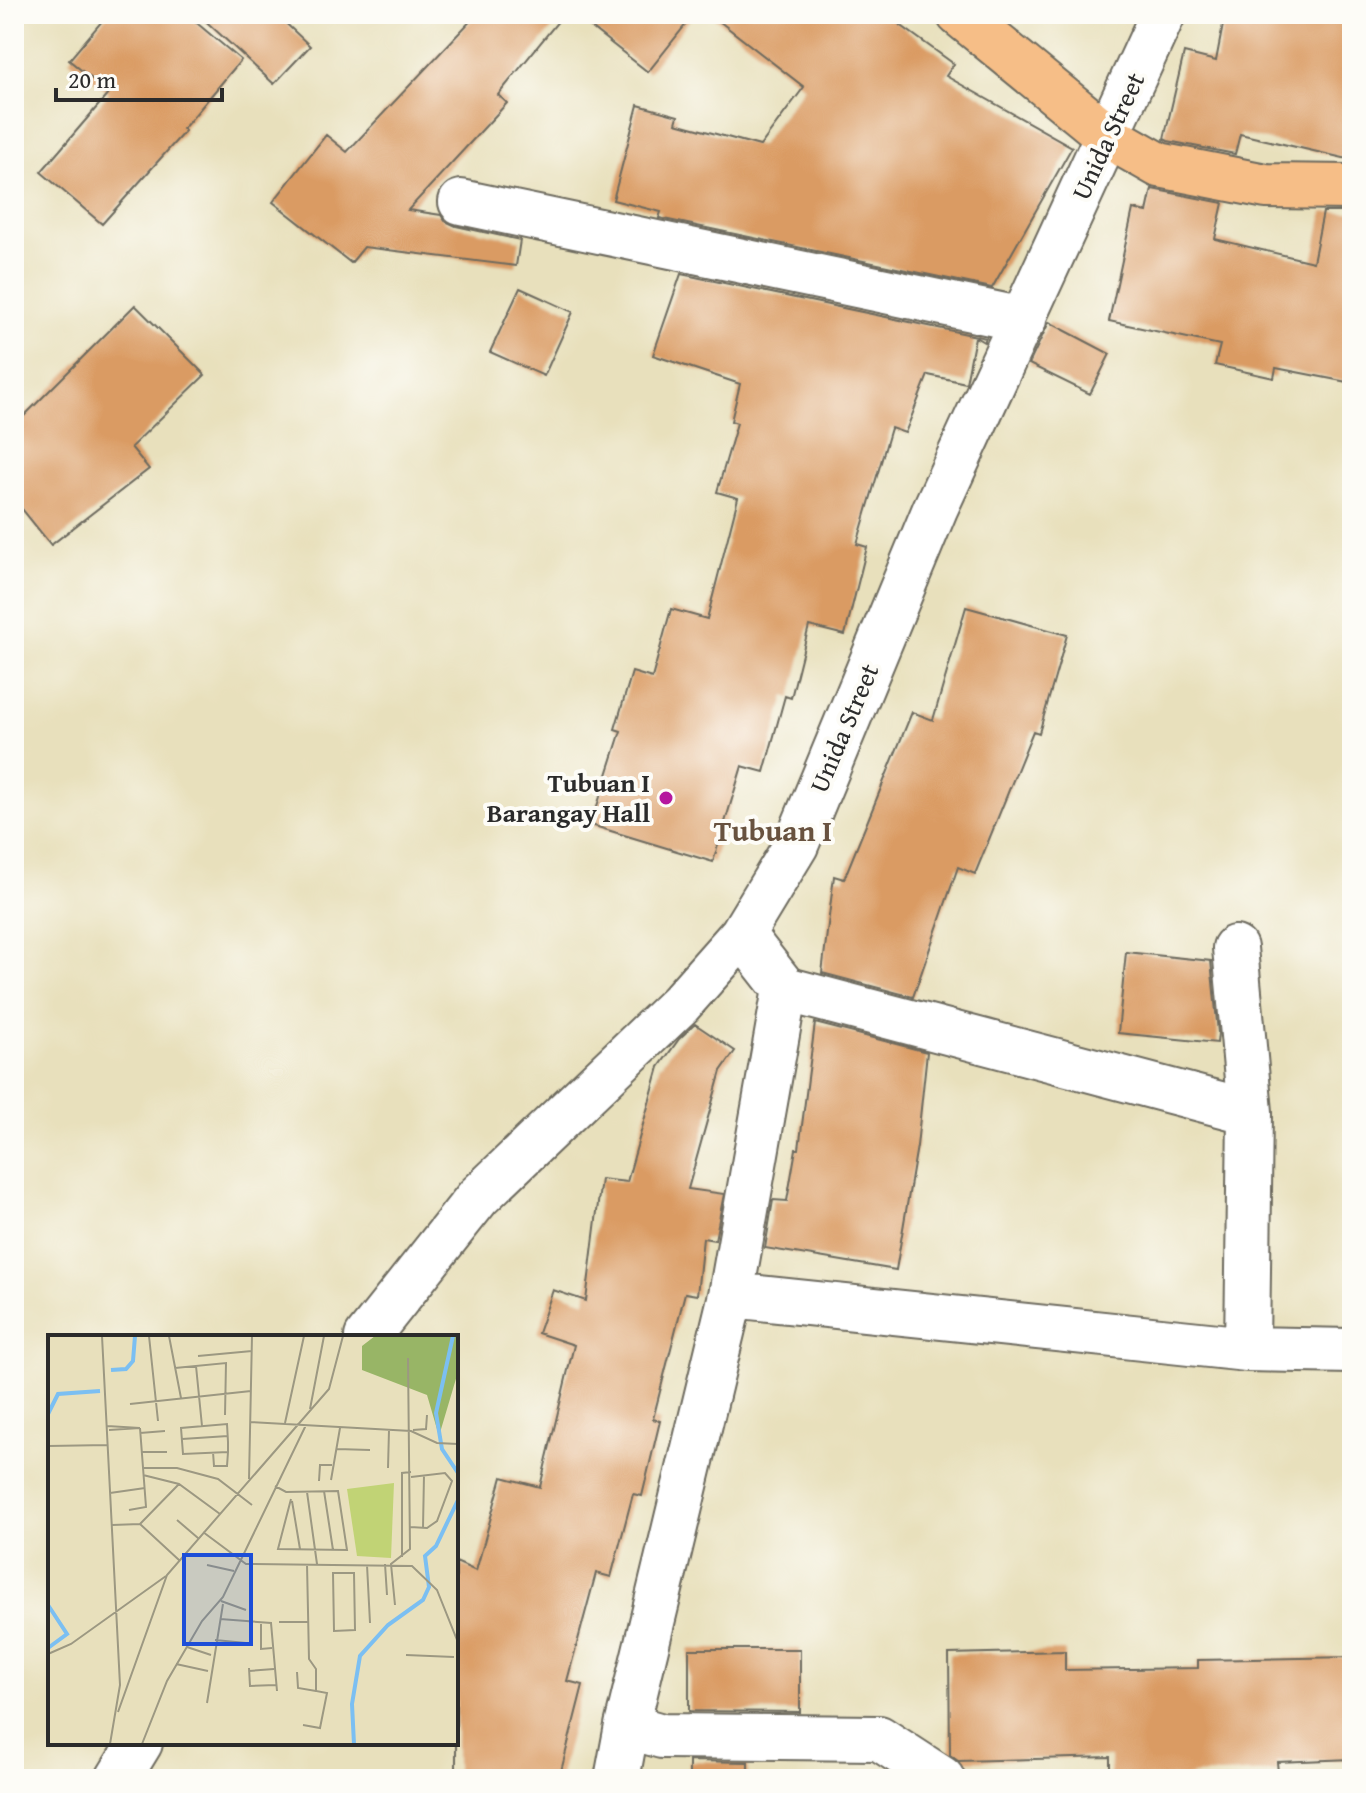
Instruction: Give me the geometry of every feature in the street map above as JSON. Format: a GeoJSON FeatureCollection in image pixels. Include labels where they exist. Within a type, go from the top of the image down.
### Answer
{"type":"FeatureCollection","features":[{"type":"Feature","properties":{"kind":"main road"},"geometry":{"type":"LineString","coordinates":[[959,14],[1108,136],[1159,165],[1266,186],[1352,187]]}},
{"type":"Feature","properties":{"kind":"street","name":"Unida Street"},"geometry":{"type":"LineString","coordinates":[[369,1335],[478,1197],[680,1004],[742,934],[796,845],[935,509],[1163,14]]}},
{"type":"Feature","properties":{"kind":"street"},"geometry":{"type":"LineString","coordinates":[[461,202],[1024,320]]}},
{"type":"Feature","properties":{"kind":"street"},"geometry":{"type":"LineString","coordinates":[[742,934],[785,989],[1250,1112]]}},
{"type":"Feature","properties":{"kind":"street"},"geometry":{"type":"LineString","coordinates":[[1235,948],[1250,1112],[1247,1349]]}},
{"type":"Feature","properties":{"kind":"street"},"geometry":{"type":"LineString","coordinates":[[617,1779],[627,1726],[731,1295],[785,989]]}},
{"type":"Feature","properties":{"kind":"street"},"geometry":{"type":"LineString","coordinates":[[731,1295],[1247,1349],[1352,1351]]}},
{"type":"Feature","properties":{"kind":"street"},"geometry":{"type":"LineString","coordinates":[[627,1726],[662,1736],[879,1738],[942,1779]]}},
{"type":"Feature","properties":{"kind":"street"},"geometry":{"type":"LineString","coordinates":[[118,1779],[139,1745]]}},
{"type":"Feature","properties":{"kind":"building"},"geometry":{"type":"Polygon","coordinates":[[[108,14],[186,14],[241,60],[183,129],[185,131],[102,224],[41,172],[109,93],[69,60],[108,14]]]}},
{"type":"Feature","properties":{"kind":"building"},"geometry":{"type":"Polygon","coordinates":[[[198,14],[276,14],[310,46],[274,84],[198,14]]]}},
{"type":"Feature","properties":{"kind":"building"},"geometry":{"type":"Polygon","coordinates":[[[477,14],[564,14],[498,95],[507,103],[408,210],[441,215],[445,221],[456,226],[520,240],[516,266],[364,247],[351,263],[273,202],[326,135],[347,152],[477,14]]]}},
{"type":"Feature","properties":{"kind":"building"},"geometry":{"type":"Polygon","coordinates":[[[574,14],[694,14],[648,72],[574,14]]]}},
{"type":"Feature","properties":{"kind":"building"},"geometry":{"type":"Polygon","coordinates":[[[710,14],[885,14],[954,64],[946,76],[1072,147],[992,288],[659,218],[661,212],[613,200],[638,105],[678,116],[676,123],[760,146],[804,87],[710,14]]]}},
{"type":"Feature","properties":{"kind":"building"},"geometry":{"type":"Polygon","coordinates":[[[1225,14],[1352,14],[1352,160],[1240,134],[1235,154],[1164,139],[1184,53],[1216,61],[1225,14]]]}},
{"type":"Feature","properties":{"kind":"building"},"geometry":{"type":"Polygon","coordinates":[[[1152,189],[1223,203],[1215,239],[1313,262],[1323,212],[1352,212],[1352,383],[1276,368],[1274,378],[1215,365],[1220,345],[1109,321],[1133,209],[1147,212],[1152,189]]]}},
{"type":"Feature","properties":{"kind":"building"},"geometry":{"type":"Polygon","coordinates":[[[681,274],[986,338],[984,342],[975,337],[966,383],[928,375],[905,433],[891,428],[857,544],[867,547],[845,635],[809,626],[791,698],[785,696],[764,772],[742,766],[713,862],[591,825],[621,731],[615,729],[632,672],[652,678],[671,609],[707,619],[738,498],[717,492],[737,423],[731,421],[740,384],[653,355],[681,274]]]}},
{"type":"Feature","properties":{"kind":"building"},"geometry":{"type":"Polygon","coordinates":[[[520,288],[573,312],[544,376],[490,352],[520,288]]]}},
{"type":"Feature","properties":{"kind":"building"},"geometry":{"type":"Polygon","coordinates":[[[135,305],[205,375],[131,447],[149,469],[51,545],[14,499],[14,426],[135,305]]]}},
{"type":"Feature","properties":{"kind":"building"},"geometry":{"type":"Polygon","coordinates":[[[1049,322],[1110,354],[1090,394],[1029,364],[1049,322]]]}},
{"type":"Feature","properties":{"kind":"building"},"geometry":{"type":"Polygon","coordinates":[[[966,607],[1067,635],[1039,733],[1033,731],[975,874],[958,867],[913,997],[822,973],[834,876],[844,879],[912,712],[933,720],[966,607]]]}},
{"type":"Feature","properties":{"kind":"building"},"geometry":{"type":"Polygon","coordinates":[[[1126,952],[1211,961],[1217,1043],[1118,1033],[1126,952]]]}},
{"type":"Feature","properties":{"kind":"building"},"geometry":{"type":"Polygon","coordinates":[[[815,1023],[927,1052],[917,1146],[896,1270],[765,1248],[773,1200],[787,1201],[796,1149],[799,1149],[815,1023]]]}},
{"type":"Feature","properties":{"kind":"building"},"geometry":{"type":"Polygon","coordinates":[[[695,1024],[735,1051],[721,1071],[688,1189],[724,1194],[715,1240],[703,1238],[697,1295],[685,1293],[653,1419],[660,1421],[642,1496],[633,1494],[611,1577],[596,1573],[567,1681],[583,1685],[559,1779],[456,1779],[458,1563],[476,1571],[502,1477],[540,1487],[574,1345],[538,1333],[553,1290],[586,1301],[601,1179],[627,1182],[659,1067],[679,1039],[695,1024]]]}},
{"type":"Feature","properties":{"kind":"building"},"geometry":{"type":"Polygon","coordinates":[[[689,1649],[800,1649],[800,1712],[689,1711],[689,1649]]]}},
{"type":"Feature","properties":{"kind":"building"},"geometry":{"type":"Polygon","coordinates":[[[1065,1651],[1065,1670],[1198,1668],[1198,1660],[1352,1657],[1352,1759],[1277,1762],[1278,1772],[1110,1778],[1110,1757],[958,1761],[950,1755],[949,1654],[1065,1651]]]}},
{"type":"Feature","properties":{"kind":"building"},"geometry":{"type":"Polygon","coordinates":[[[689,1761],[748,1762],[748,1779],[689,1779],[689,1761]]]}},
{"type":"Feature","properties":{"kind":"place","name":"Tubuan I Barangay Hall"},"geometry":{"type":"Point","coordinates":[666,798]}},
{"type":"Feature","properties":{"kind":"district","name":"Tubuan I"},"geometry":{"type":"Point","coordinates":[773,831]}}]}
